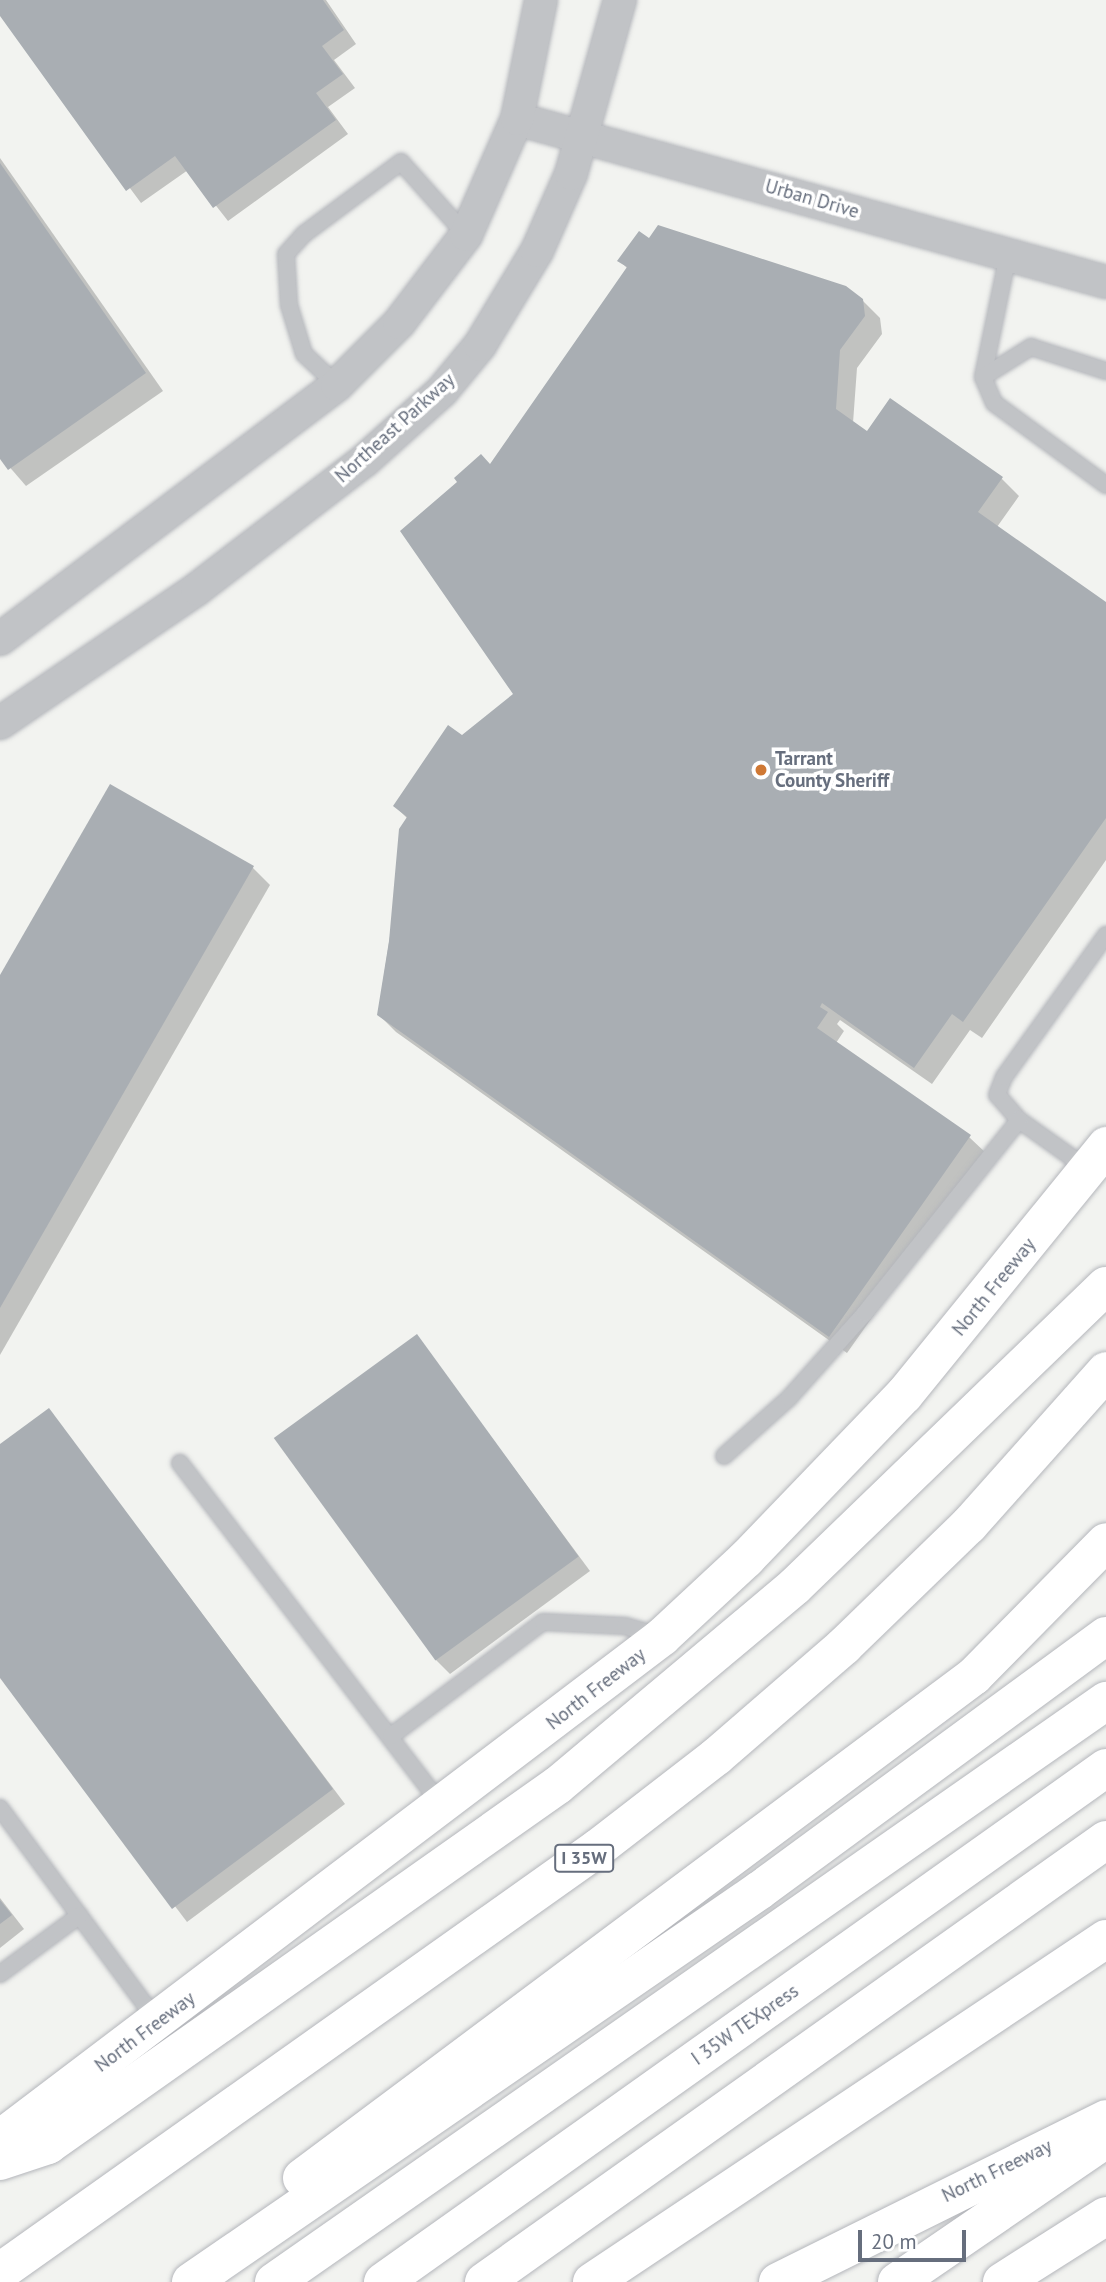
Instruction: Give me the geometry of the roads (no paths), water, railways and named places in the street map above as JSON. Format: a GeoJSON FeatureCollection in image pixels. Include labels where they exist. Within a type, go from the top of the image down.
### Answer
{"type":"FeatureCollection","features":[{"type":"Feature","properties":{"kind":"main road","name":"North Freeway"},"geometry":{"type":"LineString","coordinates":[[0,2139],[158,2023],[662,1637],[851,1454],[962,1328],[1097,1158]]}},
{"type":"Feature","properties":{"kind":"main road"},"geometry":{"type":"LineString","coordinates":[[0,2161],[48,2145],[558,1785],[794,1586],[1106,1286]]}},
{"type":"Feature","properties":{"kind":"main road","name":"I 35W"},"geometry":{"type":"LineString","coordinates":[[0,2272],[598,1848],[717,1756],[844,1646],[969,1525],[1106,1371]]}},
{"type":"Feature","properties":{"kind":"main road"},"geometry":{"type":"LineString","coordinates":[[248,2243],[306,2173],[975,1676],[1106,1542]]}},
{"type":"Feature","properties":{"kind":"main road"},"geometry":{"type":"LineString","coordinates":[[191,2282],[737,1906],[1106,1636]]}},
{"type":"Feature","properties":{"kind":"main road"},"geometry":{"type":"LineString","coordinates":[[274,2282],[1106,1701]]}},
{"type":"Feature","properties":{"kind":"main road","name":"I 35W TEXpress"},"geometry":{"type":"LineString","coordinates":[[383,2282],[1106,1768]]}},
{"type":"Feature","properties":{"kind":"main road"},"geometry":{"type":"LineString","coordinates":[[484,2282],[1106,1840]]}},
{"type":"Feature","properties":{"kind":"main road"},"geometry":{"type":"LineString","coordinates":[[592,2282],[1106,1939]]}},
{"type":"Feature","properties":{"kind":"main road","name":"North Freeway"},"geometry":{"type":"LineString","coordinates":[[778,2282],[1106,2119]]}},
{"type":"Feature","properties":{"kind":"main road"},"geometry":{"type":"LineString","coordinates":[[897,2282],[1106,2139]]}},
{"type":"Feature","properties":{"kind":"main road"},"geometry":{"type":"LineString","coordinates":[[1002,2282],[1106,2216]]}},
{"type":"Feature","properties":{"kind":"street"},"geometry":{"type":"LineString","coordinates":[[1,636],[337,385],[399,323],[466,235],[517,119],[541,0]]}},
{"type":"Feature","properties":{"kind":"street","name":"Northeast Parkway"},"geometry":{"type":"LineString","coordinates":[[0,723],[197,590],[363,461],[442,391],[480,345],[537,251],[583,135],[620,0]]}},
{"type":"Feature","properties":{"kind":"street","name":"Urban Drive"},"geometry":{"type":"LineString","coordinates":[[517,119],[583,135],[1106,282]]}},
{"type":"Feature","properties":{"kind":"lane"},"geometry":{"type":"LineString","coordinates":[[337,385],[304,354],[289,305],[286,254],[304,234],[401,162],[466,235]]}},
{"type":"Feature","properties":{"kind":"lane"},"geometry":{"type":"LineString","coordinates":[[1008,254],[983,377],[994,403],[1106,485]]}},
{"type":"Feature","properties":{"kind":"lane"},"geometry":{"type":"LineString","coordinates":[[983,377],[1031,347],[1106,371]]}},
{"type":"Feature","properties":{"kind":"lane"},"geometry":{"type":"LineString","coordinates":[[1097,1158],[1019,1120],[997,1095],[1004,1077],[1106,934]]}},
{"type":"Feature","properties":{"kind":"lane"},"geometry":{"type":"LineString","coordinates":[[724,1456],[789,1398],[865,1313],[1019,1120]]}},
{"type":"Feature","properties":{"kind":"lane"},"geometry":{"type":"LineString","coordinates":[[180,1462],[442,1806]]}},
{"type":"Feature","properties":{"kind":"lane"},"geometry":{"type":"LineString","coordinates":[[391,1736],[543,1622],[614,1625],[662,1637]]}},
{"type":"Feature","properties":{"kind":"lane"},"geometry":{"type":"LineString","coordinates":[[0,1808],[158,2023]]}},
{"type":"Feature","properties":{"kind":"lane"},"geometry":{"type":"LineString","coordinates":[[0,1974],[80,1915]]}},
{"type":"Feature","properties":{"kind":"place","name":"Tarrant County Sheriff"},"geometry":{"type":"Point","coordinates":[761,770]}}]}
